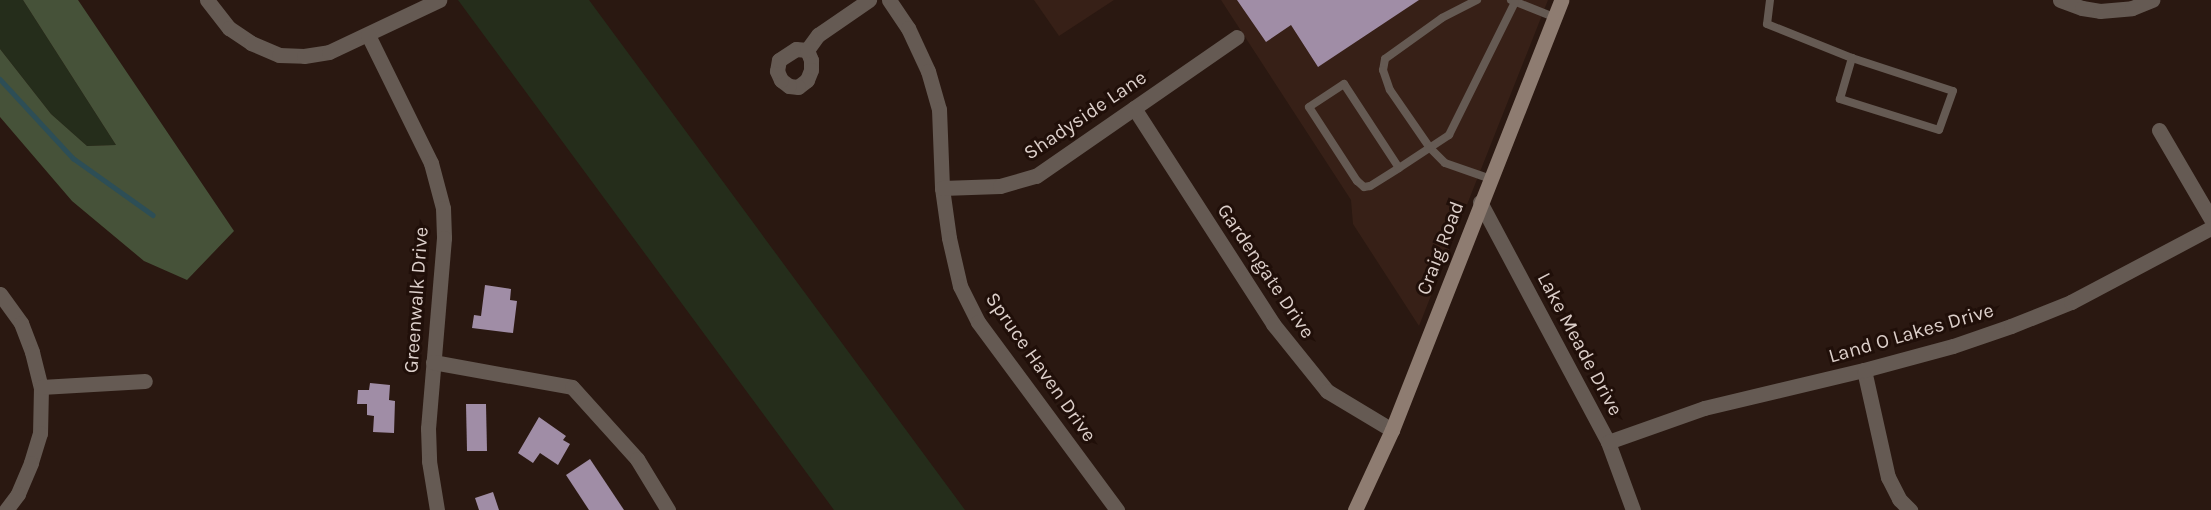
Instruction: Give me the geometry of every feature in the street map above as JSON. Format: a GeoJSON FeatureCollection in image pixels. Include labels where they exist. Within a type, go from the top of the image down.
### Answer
{"type":"FeatureCollection","features":[{"type":"Feature","properties":{"kind":"main road","name":"Craig Road"},"geometry":{"type":"LineString","coordinates":[[1355,510],[1392,430],[1561,0]]}},
{"type":"Feature","properties":{"kind":"street"},"geometry":{"type":"LineString","coordinates":[[207,0],[230,28],[250,43],[279,55],[304,56],[329,52],[439,0]]}},
{"type":"Feature","properties":{"kind":"street"},"geometry":{"type":"LineString","coordinates":[[807,50],[818,35],[869,0]]}},
{"type":"Feature","properties":{"kind":"street","name":"Spruce Haven Drive"},"geometry":{"type":"LineString","coordinates":[[889,0],[908,28],[928,71],[937,99],[942,188],[949,238],[960,286],[978,322],[1117,510]]}},
{"type":"Feature","properties":{"kind":"street"},"geometry":{"type":"LineString","coordinates":[[2060,0],[2082,8],[2108,11],[2132,8],[2152,0]]}},
{"type":"Feature","properties":{"kind":"street","name":"Greenwalk Drive"},"geometry":{"type":"LineString","coordinates":[[368,35],[430,163],[443,208],[444,238],[428,428],[430,470],[437,510]]}},
{"type":"Feature","properties":{"kind":"street","name":"Shadyside Lane"},"geometry":{"type":"LineString","coordinates":[[942,188],[1000,186],[1036,176],[1237,37]]}},
{"type":"Feature","properties":{"kind":"street","name":"Gardengate Drive"},"geometry":{"type":"LineString","coordinates":[[1134,108],[1273,324],[1320,383],[1327,391],[1392,430]]}},
{"type":"Feature","properties":{"kind":"street"},"geometry":{"type":"LineString","coordinates":[[2159,130],[2211,219]]}},
{"type":"Feature","properties":{"kind":"street","name":"Lake Meade Drive"},"geometry":{"type":"LineString","coordinates":[[1480,202],[1608,442],[1633,510]]}},
{"type":"Feature","properties":{"kind":"street","name":"Land O Lakes Drive"},"geometry":{"type":"LineString","coordinates":[[1608,442],[1704,408],[1953,346],[2070,302],[2211,228]]}},
{"type":"Feature","properties":{"kind":"street"},"geometry":{"type":"LineString","coordinates":[[0,294],[21,323],[33,352],[41,387],[40,433],[31,464],[18,494],[6,510]]}},
{"type":"Feature","properties":{"kind":"street"},"geometry":{"type":"LineString","coordinates":[[433,362],[572,387],[637,459],[668,510]]}},
{"type":"Feature","properties":{"kind":"street"},"geometry":{"type":"LineString","coordinates":[[1864,370],[1888,477],[1899,499],[1910,510]]}},
{"type":"Feature","properties":{"kind":"street"},"geometry":{"type":"LineString","coordinates":[[41,387],[145,381]]}},
{"type":"Feature","properties":{"kind":"lane"},"geometry":{"type":"LineString","coordinates":[[1477,0],[1442,18],[1385,59],[1383,70],[1390,90],[1430,148],[1445,162],[1491,179]]}},
{"type":"Feature","properties":{"kind":"lane"},"geometry":{"type":"LineString","coordinates":[[1770,0],[1767,24],[1852,58],[1953,91],[1939,130],[1840,99],[1852,58]]}},
{"type":"Feature","properties":{"kind":"lane"},"geometry":{"type":"LineString","coordinates":[[1400,168],[1344,84],[1309,107],[1357,181],[1364,187],[1370,186],[1400,168],[1449,135],[1513,1],[1554,17]]}},
{"type":"Feature","properties":{"kind":"shaded area"},"geometry":{"type":"Polygon","coordinates":[[[1034,0],[1114,0],[1059,36],[1034,0]]]}},
{"type":"Feature","properties":{"kind":"shaded area"},"geometry":{"type":"Polygon","coordinates":[[[1221,0],[1548,0],[1419,326],[1353,224],[1351,200],[1221,0]]]}},
{"type":"Feature","properties":{"kind":"green space"},"geometry":{"type":"Polygon","coordinates":[[[0,0],[23,0],[116,145],[87,146],[51,114],[0,49],[0,0]]]}},
{"type":"Feature","properties":{"kind":"green space"},"geometry":{"type":"Polygon","coordinates":[[[23,0],[78,0],[234,231],[187,280],[144,261],[72,201],[0,117],[0,49],[51,114],[87,146],[116,145],[23,0]]]}},
{"type":"Feature","properties":{"kind":"green space"},"geometry":{"type":"Polygon","coordinates":[[[458,0],[589,0],[965,510],[834,510],[458,0]]]}},
{"type":"Feature","properties":{"kind":"building"},"geometry":{"type":"Polygon","coordinates":[[[1237,0],[1419,0],[1318,67],[1291,25],[1266,42],[1237,0]]]}},
{"type":"Feature","properties":{"kind":"building"},"geometry":{"type":"Polygon","coordinates":[[[485,285],[511,289],[510,300],[517,301],[513,333],[472,328],[474,315],[481,316],[485,285]]]}},
{"type":"Feature","properties":{"kind":"building"},"geometry":{"type":"Polygon","coordinates":[[[370,383],[390,385],[389,400],[395,401],[394,433],[373,432],[374,416],[367,415],[367,404],[357,404],[358,390],[369,390],[370,383]]]}},
{"type":"Feature","properties":{"kind":"building"},"geometry":{"type":"Polygon","coordinates":[[[466,404],[486,404],[487,451],[467,451],[466,404]]]}},
{"type":"Feature","properties":{"kind":"building"},"geometry":{"type":"Polygon","coordinates":[[[539,417],[566,436],[563,440],[570,444],[558,465],[540,453],[533,463],[518,453],[539,417]]]}},
{"type":"Feature","properties":{"kind":"building"},"geometry":{"type":"Polygon","coordinates":[[[590,459],[624,510],[589,510],[566,475],[590,459]]]}},
{"type":"Feature","properties":{"kind":"building"},"geometry":{"type":"Polygon","coordinates":[[[493,492],[499,510],[479,510],[475,498],[493,492]]]}},
{"type":"Feature","properties":{"kind":"waterway"},"geometry":{"type":"LineString","coordinates":[[0,79],[73,158],[153,215]]}}]}
